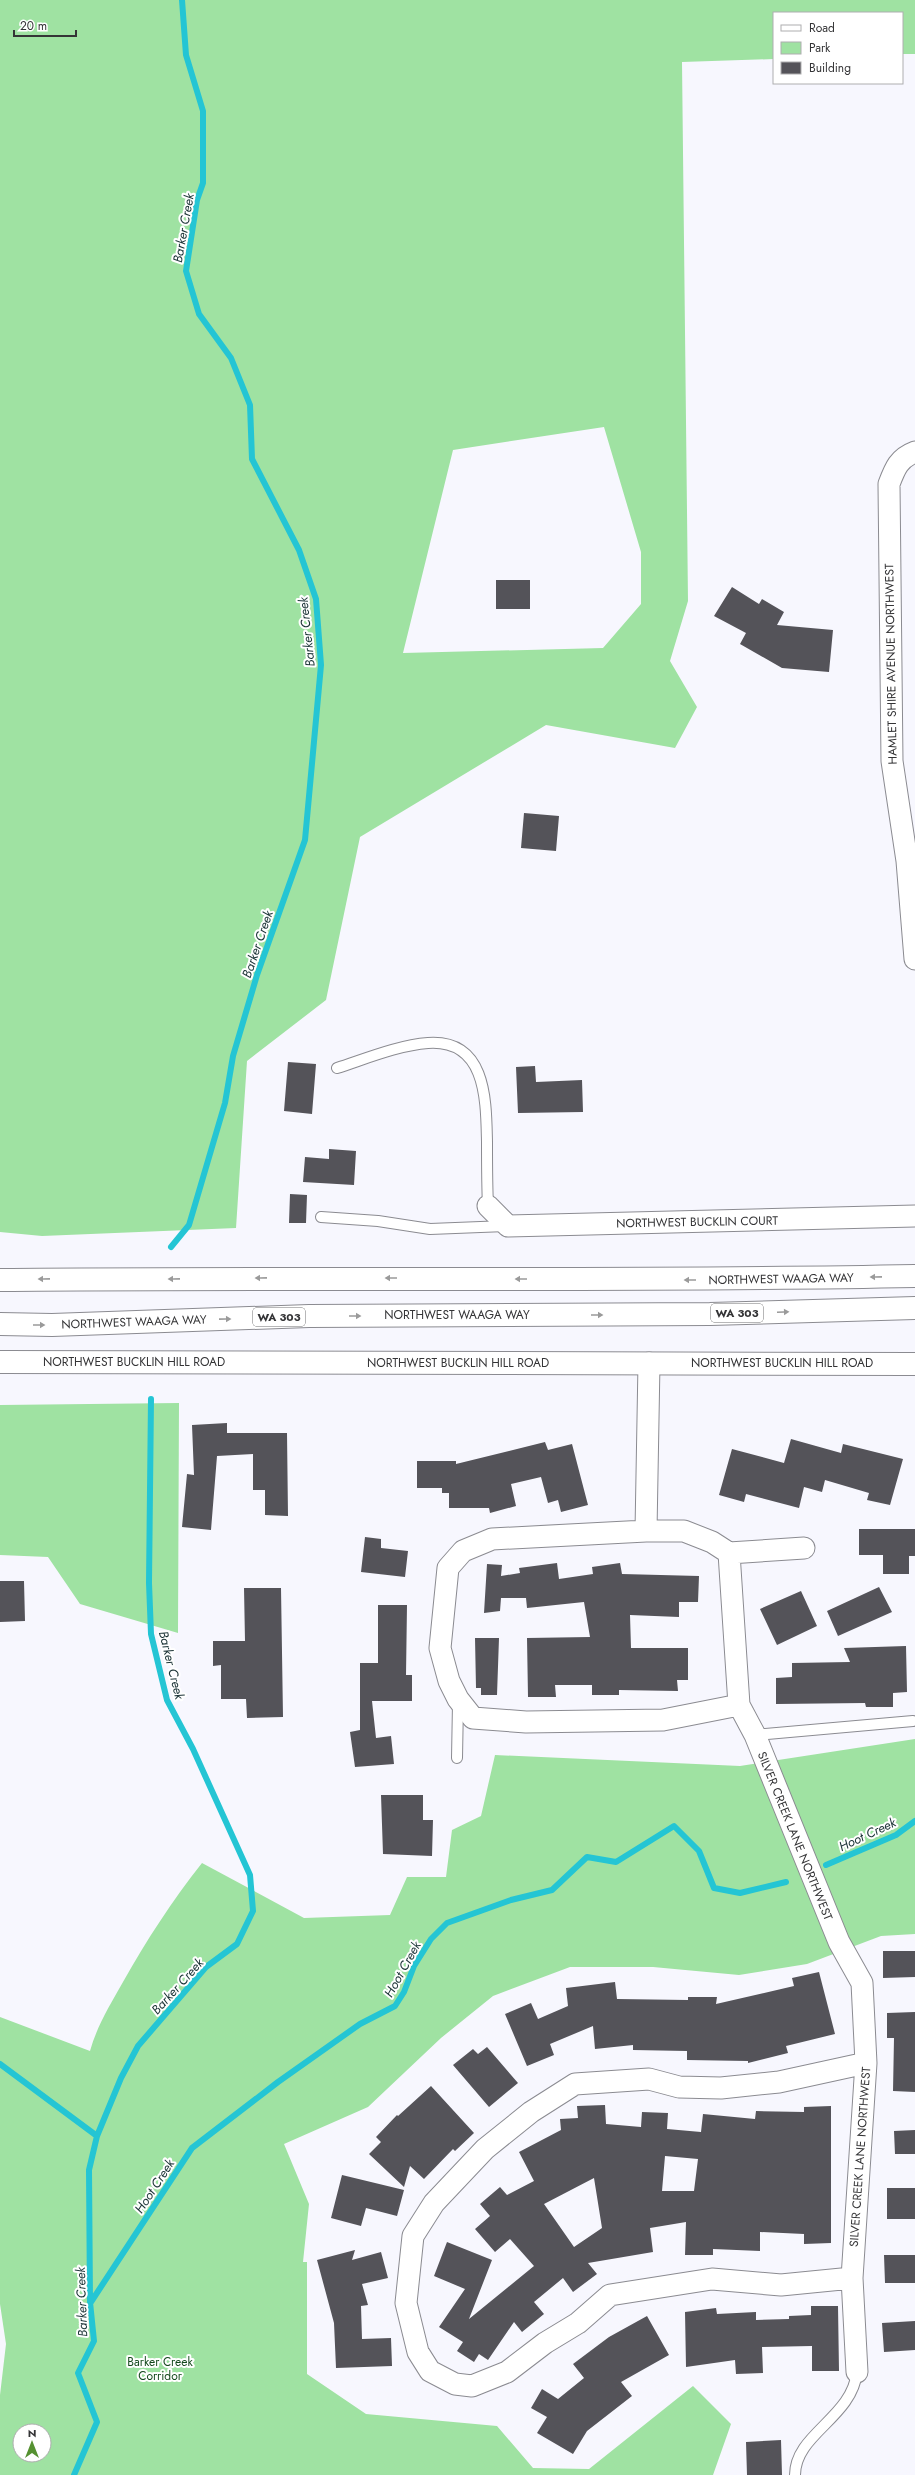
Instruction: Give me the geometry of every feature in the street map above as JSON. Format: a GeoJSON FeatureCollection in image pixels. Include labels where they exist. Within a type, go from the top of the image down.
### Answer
{"type":"FeatureCollection","features":[{"type":"Feature","properties":{"kind":"main road","name":"NORTHWEST WAAGA WAY"},"geometry":{"type":"LineString","coordinates":[[0,1280],[326,1278],[706,1280],[915,1276]]}},
{"type":"Feature","properties":{"kind":"main road","name":"NORTHWEST WAAGA WAY"},"geometry":{"type":"LineString","coordinates":[[0,1324],[52,1325],[309,1316],[710,1314],[915,1308]]}},
{"type":"Feature","properties":{"kind":"main road","name":"NORTHWEST BUCKLIN HILL ROAD"},"geometry":{"type":"LineString","coordinates":[[0,1362],[915,1364]]}},
{"type":"Feature","properties":{"kind":"street","name":"HAMLET SHIRE AVENUE NORTHWEST"},"geometry":{"type":"LineString","coordinates":[[915,452],[902,458],[894,468],[889,484],[892,761],[907,861],[915,959]]}},
{"type":"Feature","properties":{"kind":"street"},"geometry":{"type":"LineString","coordinates":[[488,1206],[508,1226]]}},
{"type":"Feature","properties":{"kind":"street","name":"NORTHWEST BUCKLIN COURT"},"geometry":{"type":"LineString","coordinates":[[508,1226],[915,1216]]}},
{"type":"Feature","properties":{"kind":"street"},"geometry":{"type":"LineString","coordinates":[[646,1531],[649,1363]]}},
{"type":"Feature","properties":{"kind":"street"},"geometry":{"type":"LineString","coordinates":[[739,1705],[663,1720],[526,1722],[473,1718],[458,1699],[449,1681],[440,1648],[448,1568],[463,1551],[492,1539],[646,1531],[684,1531],[712,1542],[729,1553],[804,1548]]}},
{"type":"Feature","properties":{"kind":"street","name":"SILVER CREEK LANE NORTHWEST"},"geometry":{"type":"LineString","coordinates":[[729,1553],[739,1705],[755,1735],[839,1942],[862,1983],[866,2063],[852,2278],[857,2372]]}},
{"type":"Feature","properties":{"kind":"street"},"geometry":{"type":"LineString","coordinates":[[852,2278],[780,2285],[712,2279],[610,2295],[578,2323],[545,2343],[507,2372],[472,2386],[455,2384],[430,2371],[418,2352],[406,2302],[413,2236],[434,2203],[485,2149],[531,2112],[575,2084],[649,2079],[679,2087],[721,2088],[779,2082],[814,2072],[866,2063]]}},
{"type":"Feature","properties":{"kind":"lane"},"geometry":{"type":"LineString","coordinates":[[337,1068],[375,1055],[428,1043],[448,1044],[460,1050],[471,1060],[481,1078],[485,1100],[488,1206]]}},
{"type":"Feature","properties":{"kind":"lane"},"geometry":{"type":"LineString","coordinates":[[320,1217],[378,1221],[430,1230],[508,1226]]}},
{"type":"Feature","properties":{"kind":"lane"},"geometry":{"type":"LineString","coordinates":[[457,1758],[458,1699]]}},
{"type":"Feature","properties":{"kind":"lane"},"geometry":{"type":"LineString","coordinates":[[755,1735],[913,1721]]}},
{"type":"Feature","properties":{"kind":"lane"},"geometry":{"type":"LineString","coordinates":[[795,2475],[796,2461],[805,2445],[828,2423],[848,2400],[856,2386],[857,2372]]}},
{"type":"Feature","properties":{"kind":"green space"},"geometry":{"type":"Polygon","coordinates":[[[0,0],[915,0],[915,54],[903,54],[903,12],[773,12],[773,59],[682,62],[688,601],[670,661],[697,707],[675,748],[546,725],[360,837],[326,1000],[247,1061],[236,1228],[42,1236],[0,1232],[0,0]],[[604,427],[453,450],[403,653],[603,648],[641,604],[641,552],[604,427]]]}},
{"type":"Feature","properties":{"kind":"green space"},"geometry":{"type":"Polygon","coordinates":[[[179,1403],[178,1633],[80,1604],[48,1557],[0,1555],[0,1405],[179,1403]]]}},
{"type":"Feature","properties":{"kind":"green space","name":"Barker Creek Corridor"},"geometry":{"type":"Polygon","coordinates":[[[915,1739],[915,1934],[881,1936],[807,1964],[739,1975],[653,1967],[570,1967],[493,1996],[441,2038],[368,2107],[284,2144],[309,2204],[303,2262],[307,2262],[307,2374],[366,2414],[497,2426],[533,2468],[589,2469],[693,2386],[731,2424],[713,2475],[0,2475],[0,2395],[6,2344],[0,2304],[0,2017],[90,2051],[104,2016],[141,1951],[160,1921],[202,1863],[304,1918],[390,1915],[407,1877],[446,1877],[452,1830],[481,1816],[495,1755],[740,1766],[915,1739]]]}},
{"type":"Feature","properties":{"kind":"building"},"geometry":{"type":"Polygon","coordinates":[[[496,580],[530,580],[530,609],[496,609],[496,580]]]}},
{"type":"Feature","properties":{"kind":"building"},"geometry":{"type":"Polygon","coordinates":[[[732,587],[759,604],[762,599],[784,612],[777,625],[833,630],[829,672],[782,668],[740,644],[746,633],[714,616],[732,587]]]}},
{"type":"Feature","properties":{"kind":"building"},"geometry":{"type":"Polygon","coordinates":[[[524,813],[559,816],[556,851],[521,848],[524,813]]]}},
{"type":"Feature","properties":{"kind":"building"},"geometry":{"type":"Polygon","coordinates":[[[288,1062],[316,1064],[312,1114],[284,1111],[288,1062]]]}},
{"type":"Feature","properties":{"kind":"building"},"geometry":{"type":"Polygon","coordinates":[[[535,1066],[536,1082],[582,1080],[583,1112],[518,1113],[516,1067],[535,1066]]]}},
{"type":"Feature","properties":{"kind":"building"},"geometry":{"type":"Polygon","coordinates":[[[329,1149],[356,1151],[354,1185],[303,1182],[305,1157],[329,1159],[329,1149]]]}},
{"type":"Feature","properties":{"kind":"building"},"geometry":{"type":"Polygon","coordinates":[[[290,1194],[307,1195],[306,1223],[289,1223],[290,1194]]]}},
{"type":"Feature","properties":{"kind":"building"},"geometry":{"type":"Polygon","coordinates":[[[227,1423],[227,1433],[287,1433],[288,1516],[265,1515],[265,1490],[253,1490],[253,1454],[217,1456],[211,1530],[182,1527],[187,1474],[194,1475],[192,1425],[227,1423]]]}},
{"type":"Feature","properties":{"kind":"building"},"geometry":{"type":"Polygon","coordinates":[[[791,1439],[841,1453],[843,1444],[903,1459],[890,1505],[867,1500],[869,1493],[825,1480],[822,1492],[804,1487],[799,1508],[746,1494],[744,1502],[719,1495],[732,1449],[784,1463],[791,1439]]]}},
{"type":"Feature","properties":{"kind":"building"},"geometry":{"type":"Polygon","coordinates":[[[545,1442],[548,1450],[572,1444],[588,1505],[561,1512],[558,1500],[548,1503],[541,1477],[511,1484],[516,1506],[490,1513],[489,1508],[449,1508],[449,1493],[442,1493],[442,1488],[417,1488],[417,1461],[456,1461],[456,1464],[545,1442]]]}},
{"type":"Feature","properties":{"kind":"building"},"geometry":{"type":"Polygon","coordinates":[[[859,1529],[915,1529],[915,1556],[909,1556],[909,1574],[883,1574],[883,1555],[859,1555],[859,1529]]]}},
{"type":"Feature","properties":{"kind":"building"},"geometry":{"type":"Polygon","coordinates":[[[365,1537],[381,1539],[381,1548],[408,1551],[405,1577],[361,1572],[365,1537]]]}},
{"type":"Feature","properties":{"kind":"building"},"geometry":{"type":"Polygon","coordinates":[[[557,1563],[559,1579],[593,1574],[592,1567],[620,1563],[622,1574],[699,1576],[698,1602],[679,1602],[679,1617],[630,1615],[631,1648],[688,1648],[688,1680],[677,1680],[678,1691],[619,1690],[619,1695],[592,1695],[592,1685],[555,1685],[556,1697],[528,1697],[527,1638],[590,1637],[584,1602],[527,1608],[526,1598],[501,1598],[500,1611],[484,1613],[487,1564],[502,1565],[501,1576],[520,1573],[519,1568],[557,1563]]]}},
{"type":"Feature","properties":{"kind":"building"},"geometry":{"type":"Polygon","coordinates":[[[0,1581],[24,1581],[25,1621],[0,1622],[0,1581]]]}},
{"type":"Feature","properties":{"kind":"building"},"geometry":{"type":"Polygon","coordinates":[[[879,1587],[892,1612],[838,1636],[827,1611],[879,1587]]]}},
{"type":"Feature","properties":{"kind":"building"},"geometry":{"type":"Polygon","coordinates":[[[244,1588],[281,1588],[283,1717],[247,1718],[246,1699],[221,1699],[221,1665],[213,1666],[213,1641],[245,1641],[244,1588]]]}},
{"type":"Feature","properties":{"kind":"building"},"geometry":{"type":"Polygon","coordinates":[[[801,1591],[817,1626],[777,1645],[760,1609],[801,1591]]]}},
{"type":"Feature","properties":{"kind":"building"},"geometry":{"type":"Polygon","coordinates":[[[378,1605],[407,1605],[406,1675],[412,1675],[412,1701],[372,1701],[376,1738],[391,1736],[394,1764],[355,1767],[350,1732],[360,1730],[360,1663],[378,1663],[378,1605]]]}},
{"type":"Feature","properties":{"kind":"building"},"geometry":{"type":"Polygon","coordinates":[[[475,1638],[499,1638],[497,1695],[481,1695],[481,1688],[476,1688],[475,1638]]]}},
{"type":"Feature","properties":{"kind":"building"},"geometry":{"type":"Polygon","coordinates":[[[906,1646],[907,1692],[893,1693],[893,1707],[866,1707],[865,1703],[776,1704],[776,1678],[792,1677],[792,1663],[850,1662],[844,1648],[906,1646]]]}},
{"type":"Feature","properties":{"kind":"building"},"geometry":{"type":"Polygon","coordinates":[[[381,1795],[423,1795],[423,1820],[433,1820],[432,1856],[383,1854],[381,1795]]]}},
{"type":"Feature","properties":{"kind":"building"},"geometry":{"type":"Polygon","coordinates":[[[883,1951],[915,1951],[915,1977],[883,1978],[883,1951]]]}},
{"type":"Feature","properties":{"kind":"building"},"geometry":{"type":"Polygon","coordinates":[[[819,1972],[835,2034],[786,2046],[788,2053],[748,2063],[748,2061],[687,2060],[687,2051],[633,2050],[633,2045],[595,2049],[593,2026],[550,2044],[554,2055],[527,2066],[505,2014],[531,2003],[538,2019],[568,2006],[566,1988],[615,1982],[617,1999],[688,2000],[688,1997],[717,1997],[716,2004],[794,1986],[792,1978],[819,1972]]]}},
{"type":"Feature","properties":{"kind":"building"},"geometry":{"type":"Polygon","coordinates":[[[915,2012],[915,2092],[893,2091],[894,2038],[887,2038],[887,2013],[915,2012]]]}},
{"type":"Feature","properties":{"kind":"building"},"geometry":{"type":"Polygon","coordinates":[[[487,2047],[518,2083],[489,2107],[453,2065],[473,2049],[478,2054],[487,2047]]]}},
{"type":"Feature","properties":{"kind":"building"},"geometry":{"type":"Polygon","coordinates":[[[431,2086],[474,2133],[455,2151],[453,2149],[424,2179],[410,2166],[404,2187],[369,2154],[381,2142],[376,2137],[397,2115],[398,2116],[431,2086]]]}},
{"type":"Feature","properties":{"kind":"building"},"geometry":{"type":"Polygon","coordinates":[[[605,2105],[606,2124],[641,2127],[642,2112],[668,2113],[667,2129],[701,2132],[703,2114],[755,2119],[756,2111],[804,2112],[804,2107],[831,2106],[831,2243],[804,2244],[804,2234],[760,2232],[760,2251],[713,2249],[713,2255],[685,2255],[686,2222],[650,2228],[653,2252],[588,2263],[597,2274],[573,2292],[563,2278],[534,2302],[544,2314],[522,2332],[514,2322],[488,2360],[479,2354],[474,2362],[457,2351],[463,2342],[439,2327],[465,2289],[434,2276],[447,2242],[492,2260],[469,2319],[534,2266],[510,2239],[495,2252],[475,2229],[490,2216],[480,2204],[500,2187],[507,2195],[534,2181],[519,2152],[561,2130],[560,2119],[578,2118],[577,2106],[605,2105]],[[665,2156],[662,2191],[694,2191],[698,2159],[665,2156]],[[594,2178],[544,2204],[574,2247],[602,2228],[594,2178]]]}},
{"type":"Feature","properties":{"kind":"building"},"geometry":{"type":"Polygon","coordinates":[[[915,2130],[915,2154],[895,2154],[894,2131],[915,2130]]]}},
{"type":"Feature","properties":{"kind":"building"},"geometry":{"type":"Polygon","coordinates":[[[342,2175],[404,2190],[397,2216],[366,2208],[361,2226],[331,2218],[342,2175]]]}},
{"type":"Feature","properties":{"kind":"building"},"geometry":{"type":"Polygon","coordinates":[[[887,2188],[915,2188],[915,2219],[887,2219],[887,2188]]]}},
{"type":"Feature","properties":{"kind":"building"},"geometry":{"type":"Polygon","coordinates":[[[355,2250],[352,2260],[381,2252],[388,2278],[362,2284],[368,2305],[361,2306],[362,2339],[391,2338],[392,2366],[336,2368],[334,2323],[317,2260],[355,2250]]]}},
{"type":"Feature","properties":{"kind":"building"},"geometry":{"type":"Polygon","coordinates":[[[884,2255],[915,2255],[915,2283],[885,2283],[884,2255]]]}},
{"type":"Feature","properties":{"kind":"building"},"geometry":{"type":"Polygon","coordinates":[[[811,2306],[838,2306],[839,2371],[812,2371],[812,2346],[762,2347],[763,2373],[736,2374],[735,2360],[686,2367],[685,2312],[716,2308],[717,2314],[756,2312],[756,2320],[789,2319],[789,2316],[811,2315],[811,2306]]]}},
{"type":"Feature","properties":{"kind":"building"},"geometry":{"type":"Polygon","coordinates":[[[647,2316],[669,2355],[621,2382],[632,2396],[587,2431],[573,2454],[537,2433],[547,2417],[531,2408],[542,2389],[558,2399],[584,2378],[573,2364],[609,2337],[647,2316]]]}},
{"type":"Feature","properties":{"kind":"building"},"geometry":{"type":"Polygon","coordinates":[[[915,2321],[915,2350],[884,2352],[882,2323],[915,2321]]]}},
{"type":"Feature","properties":{"kind":"building"},"geometry":{"type":"Polygon","coordinates":[[[781,2440],[782,2475],[747,2475],[746,2442],[781,2440]]]}},
{"type":"Feature","properties":{"kind":"waterway","name":"Barker Creek"},"geometry":{"type":"LineString","coordinates":[[171,1247],[189,1225],[225,1103],[233,1056],[257,975],[305,840],[321,665],[316,599],[299,550],[252,459],[250,405],[231,358],[199,314],[186,271],[197,200],[203,183],[203,111],[186,55],[182,0]]}},
{"type":"Feature","properties":{"kind":"waterway","name":"Barker Creek"},"geometry":{"type":"LineString","coordinates":[[74,2475],[97,2422],[78,2373],[94,2341],[90,2302],[89,2170],[97,2136],[121,2078],[138,2046],[206,1967],[237,1944],[253,1911],[250,1875],[193,1749],[167,1700],[151,1634],[149,1583],[151,1399]]}},
{"type":"Feature","properties":{"kind":"waterway","name":"Hoot Creek"},"geometry":{"type":"LineString","coordinates":[[826,1865],[896,1835],[915,1821]]}},
{"type":"Feature","properties":{"kind":"waterway","name":"Hoot Creek"},"geometry":{"type":"LineString","coordinates":[[91,2302],[192,2148],[278,2082],[360,2024],[395,2006],[404,1992],[414,1966],[431,1939],[447,1923],[511,1900],[552,1890],[587,1857],[616,1862],[674,1826],[699,1851],[714,1888],[740,1893],[786,1882]]}},
{"type":"Feature","properties":{"kind":"waterway"},"geometry":{"type":"LineString","coordinates":[[0,2064],[97,2136]]}}]}
